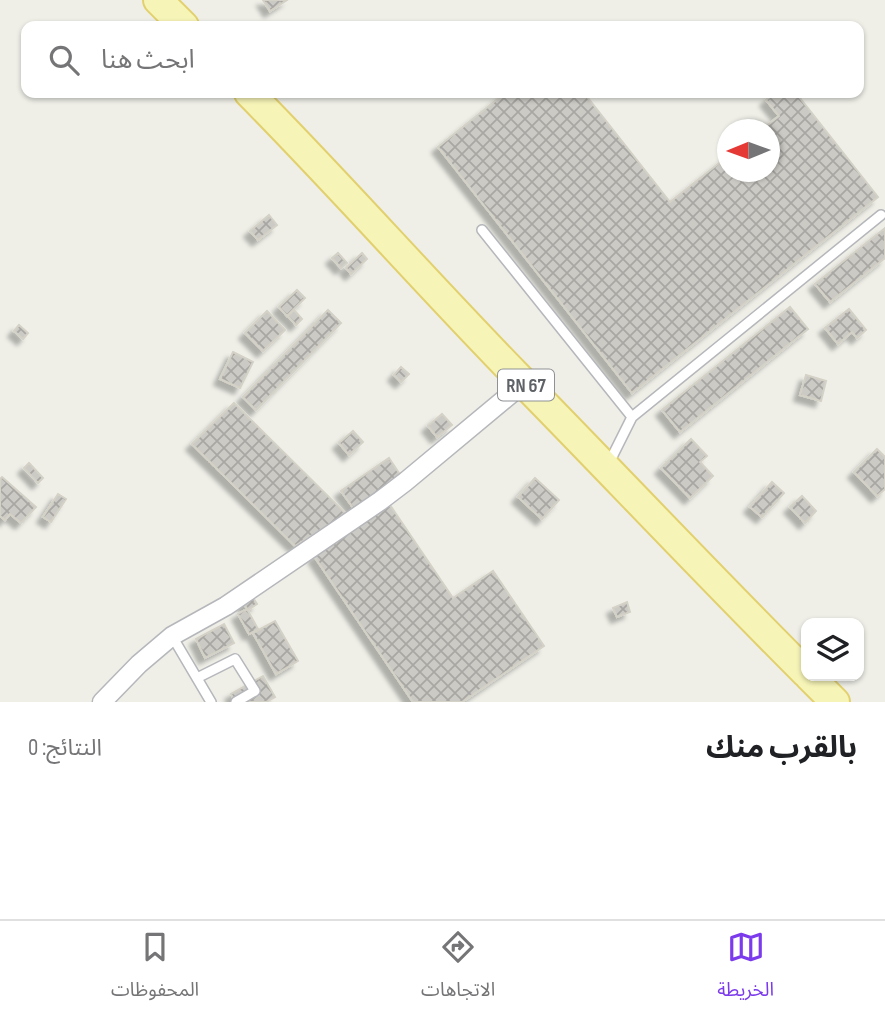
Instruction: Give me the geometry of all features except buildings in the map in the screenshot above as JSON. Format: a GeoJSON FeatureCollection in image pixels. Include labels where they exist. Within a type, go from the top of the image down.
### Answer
{"type":"FeatureCollection","features":[{"type":"Feature","properties":{"kind":"main road"},"geometry":{"type":"LineString","coordinates":[[159,0],[179,21]]}},
{"type":"Feature","properties":{"kind":"main road","name":"RN 67"},"geometry":{"type":"LineString","coordinates":[[254,98],[708,575],[801,668]]}},
{"type":"Feature","properties":{"kind":"main road","name":"RN 67"},"geometry":{"type":"LineString","coordinates":[[814,681],[835,702]]}},
{"type":"Feature","properties":{"kind":"street"},"geometry":{"type":"LineString","coordinates":[[102,702],[139,664],[172,636],[226,606],[380,501],[524,383]]}},
{"type":"Feature","properties":{"kind":"lane"},"geometry":{"type":"LineString","coordinates":[[606,467],[632,417],[881,215]]}},
{"type":"Feature","properties":{"kind":"lane"},"geometry":{"type":"LineString","coordinates":[[482,230],[632,417]]}},
{"type":"Feature","properties":{"kind":"lane"},"geometry":{"type":"LineString","coordinates":[[172,636],[211,702]]}},
{"type":"Feature","properties":{"kind":"lane"},"geometry":{"type":"LineString","coordinates":[[197,678],[235,659],[254,691],[236,702]]}}]}
